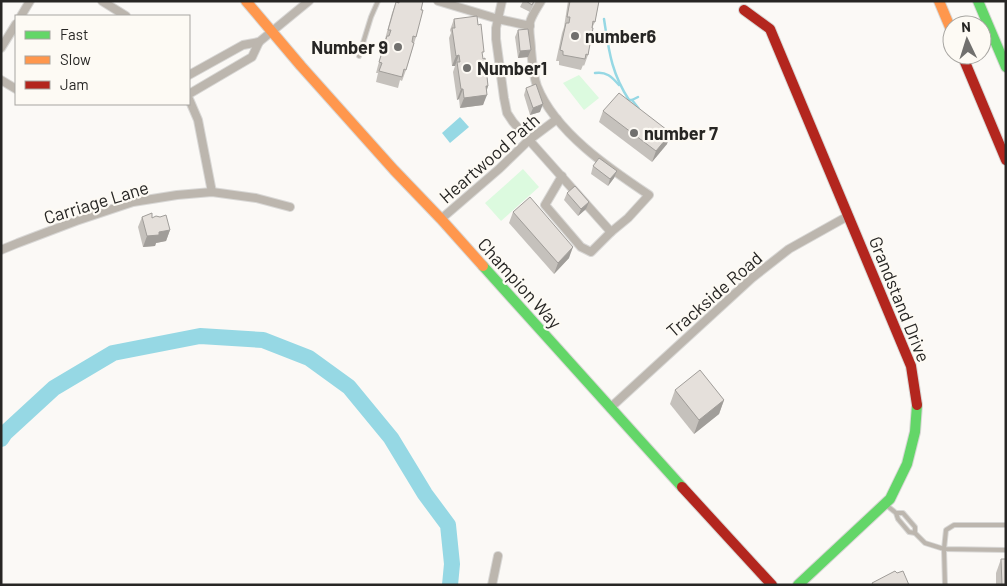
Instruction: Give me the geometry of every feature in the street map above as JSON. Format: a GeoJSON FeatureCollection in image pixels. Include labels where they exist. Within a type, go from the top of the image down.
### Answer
{"type":"FeatureCollection","features":[{"type":"Feature","properties":{"kind":"main road","name":"Champion Way"},"geometry":{"type":"LineString","coordinates":[[246,1],[394,170],[441,219],[772,585]]}},
{"type":"Feature","properties":{"kind":"main road"},"geometry":{"type":"LineString","coordinates":[[939,1],[945,15]]}},
{"type":"Feature","properties":{"kind":"main road"},"geometry":{"type":"LineString","coordinates":[[978,1],[1006,67]]}},
{"type":"Feature","properties":{"kind":"main road"},"geometry":{"type":"LineString","coordinates":[[984,1],[1006,51]]}},
{"type":"Feature","properties":{"kind":"main road","name":"Grandstand Drive"},"geometry":{"type":"LineString","coordinates":[[744,10],[770,29],[912,366],[917,402],[915,432],[907,464],[890,499],[798,585]]}},
{"type":"Feature","properties":{"kind":"main road"},"geometry":{"type":"LineString","coordinates":[[966,65],[1006,160]]}},
{"type":"Feature","properties":{"kind":"main road"},"geometry":{"type":"LineString","coordinates":[[981,100],[1006,165]]}},
{"type":"Feature","properties":{"kind":"street"},"geometry":{"type":"LineString","coordinates":[[22,15],[30,1]]}},
{"type":"Feature","properties":{"kind":"street"},"geometry":{"type":"LineString","coordinates":[[102,1],[124,15]]}},
{"type":"Feature","properties":{"kind":"street"},"geometry":{"type":"LineString","coordinates":[[190,74],[243,45],[259,42],[309,1]]}},
{"type":"Feature","properties":{"kind":"street"},"geometry":{"type":"LineString","coordinates":[[438,1],[498,19],[530,26]]}},
{"type":"Feature","properties":{"kind":"street"},"geometry":{"type":"LineString","coordinates":[[502,1],[496,28],[496,39],[507,112],[513,122],[611,232]]}},
{"type":"Feature","properties":{"kind":"street"},"geometry":{"type":"LineString","coordinates":[[541,1],[530,22],[530,26],[532,64],[537,86],[544,101],[578,141],[605,165],[649,195],[628,218],[591,252],[580,247],[544,204],[562,176]]}},
{"type":"Feature","properties":{"kind":"street"},"geometry":{"type":"LineString","coordinates":[[1,48],[15,26]]}},
{"type":"Feature","properties":{"kind":"street"},"geometry":{"type":"LineString","coordinates":[[190,93],[252,57],[259,42]]}},
{"type":"Feature","properties":{"kind":"street"},"geometry":{"type":"LineString","coordinates":[[1,80],[15,88]]}},
{"type":"Feature","properties":{"kind":"street"},"geometry":{"type":"LineString","coordinates":[[190,101],[198,120],[212,192]]}},
{"type":"Feature","properties":{"kind":"street","name":"Heartwood Path"},"geometry":{"type":"LineString","coordinates":[[441,219],[499,169],[529,140],[558,119]]}},
{"type":"Feature","properties":{"kind":"street","name":"Carriage Lane"},"geometry":{"type":"LineString","coordinates":[[1,250],[18,242],[133,202],[177,195],[212,192],[256,198],[290,207]]}},
{"type":"Feature","properties":{"kind":"street","name":"Trackside Road"},"geometry":{"type":"LineString","coordinates":[[610,408],[752,278],[789,249],[848,216]]}},
{"type":"Feature","properties":{"kind":"street"},"geometry":{"type":"LineString","coordinates":[[492,585],[498,556]]}},
{"type":"Feature","properties":{"kind":"lane"},"geometry":{"type":"LineString","coordinates":[[359,56],[378,1]]}},
{"type":"Feature","properties":{"kind":"lane"},"geometry":{"type":"LineString","coordinates":[[885,504],[896,513],[903,514],[915,528],[915,533]]}},
{"type":"Feature","properties":{"kind":"lane"},"geometry":{"type":"LineString","coordinates":[[896,513],[898,519],[909,532],[915,533],[925,543],[944,549],[1006,550]]}},
{"type":"Feature","properties":{"kind":"lane"},"geometry":{"type":"LineString","coordinates":[[945,585],[944,549],[946,530],[954,525],[1006,526]]}},
{"type":"Feature","properties":{"kind":"green space"},"geometry":{"type":"Polygon","coordinates":[[[579,75],[599,98],[584,110],[563,83],[579,75]]]}},
{"type":"Feature","properties":{"kind":"green space"},"geometry":{"type":"Polygon","coordinates":[[[523,169],[539,187],[501,221],[485,203],[523,169]]]}},
{"type":"Feature","properties":{"kind":"water"},"geometry":{"type":"Polygon","coordinates":[[[460,117],[469,127],[450,143],[442,133],[460,117]]]}},
{"type":"Feature","properties":{"kind":"building","name":"Number 9"},"geometry":{"type":"Polygon","coordinates":[[[399,1],[423,1],[421,10],[423,10],[416,37],[413,36],[412,42],[414,43],[402,77],[379,71],[382,63],[379,62],[387,36],[389,36],[391,30],[388,30],[396,2],[399,3],[399,1]]]}},
{"type":"Feature","properties":{"kind":"building"},"geometry":{"type":"Polygon","coordinates":[[[526,1],[534,1],[532,5],[526,1]]]}},
{"type":"Feature","properties":{"kind":"building","name":"number6"},"geometry":{"type":"Polygon","coordinates":[[[570,1],[599,1],[595,22],[593,21],[588,55],[586,54],[585,59],[563,55],[563,51],[560,50],[566,23],[569,23],[570,17],[567,17],[570,1]]]}},
{"type":"Feature","properties":{"kind":"building","name":"Number1"},"geometry":{"type":"Polygon","coordinates":[[[477,16],[478,25],[481,24],[484,52],[482,52],[483,59],[485,58],[488,86],[486,86],[487,95],[464,98],[457,62],[460,62],[459,55],[456,56],[452,28],[455,28],[454,19],[477,16]]]}},
{"type":"Feature","properties":{"kind":"building"},"geometry":{"type":"Polygon","coordinates":[[[528,29],[531,50],[520,51],[518,30],[528,29]]]}},
{"type":"Feature","properties":{"kind":"building"},"geometry":{"type":"Polygon","coordinates":[[[536,84],[543,104],[533,108],[526,88],[536,84]]]}},
{"type":"Feature","properties":{"kind":"building"},"geometry":{"type":"Polygon","coordinates":[[[619,93],[671,133],[656,151],[603,111],[619,93]]]}},
{"type":"Feature","properties":{"kind":"building"},"geometry":{"type":"Polygon","coordinates":[[[599,158],[617,171],[610,179],[593,166],[599,158]]]}},
{"type":"Feature","properties":{"kind":"building"},"geometry":{"type":"Polygon","coordinates":[[[575,186],[589,202],[581,209],[567,193],[575,186]]]}},
{"type":"Feature","properties":{"kind":"building"},"geometry":{"type":"Polygon","coordinates":[[[530,197],[573,247],[558,263],[513,212],[530,197]]]}},
{"type":"Feature","properties":{"kind":"building"},"geometry":{"type":"Polygon","coordinates":[[[152,213],[152,218],[166,215],[170,230],[159,232],[159,235],[147,236],[142,217],[152,213]]]}},
{"type":"Feature","properties":{"kind":"building"},"geometry":{"type":"Polygon","coordinates":[[[700,370],[724,400],[699,420],[675,390],[700,370]]]}},
{"type":"Feature","properties":{"kind":"building"},"geometry":{"type":"Polygon","coordinates":[[[1001,559],[1006,559],[1006,585],[1002,585],[1001,559]]]}},
{"type":"Feature","properties":{"kind":"building"},"geometry":{"type":"Polygon","coordinates":[[[895,571],[897,573],[903,571],[909,585],[873,585],[872,583],[895,571]]]}},
{"type":"Feature","properties":{"kind":"waterway"},"geometry":{"type":"LineString","coordinates":[[604,19],[614,71],[629,100]]}},
{"type":"Feature","properties":{"kind":"waterway"},"geometry":{"type":"LineString","coordinates":[[595,73],[608,75],[619,85]]}},
{"type":"Feature","properties":{"kind":"waterway"},"geometry":{"type":"LineString","coordinates":[[629,100],[638,97]]}},
{"type":"Feature","properties":{"kind":"waterway"},"geometry":{"type":"LineString","coordinates":[[632,100],[639,109]]}},
{"type":"Feature","properties":{"kind":"waterway"},"geometry":{"type":"LineString","coordinates":[[1,439],[5,433],[54,388],[113,353],[200,336],[263,340],[309,358],[349,387],[391,438],[425,494],[448,525],[452,564],[450,585]]}},
{"type":"Feature","properties":{"kind":"traffic: fast"},"geometry":{"type":"LineString","coordinates":[[978,1],[1006,67]]}},
{"type":"Feature","properties":{"kind":"traffic: fast"},"geometry":{"type":"LineString","coordinates":[[483,266],[682,487]]}},
{"type":"Feature","properties":{"kind":"traffic: fast"},"geometry":{"type":"LineString","coordinates":[[798,585],[890,499],[907,464],[915,432],[917,405]]}},
{"type":"Feature","properties":{"kind":"traffic: slow"},"geometry":{"type":"LineString","coordinates":[[246,1],[394,170],[483,266]]}},
{"type":"Feature","properties":{"kind":"traffic: slow"},"geometry":{"type":"LineString","coordinates":[[939,1],[945,15]]}},
{"type":"Feature","properties":{"kind":"traffic: jam"},"geometry":{"type":"LineString","coordinates":[[744,10],[770,29],[911,366],[917,405]]}},
{"type":"Feature","properties":{"kind":"traffic: jam"},"geometry":{"type":"LineString","coordinates":[[966,65],[1006,160]]}},
{"type":"Feature","properties":{"kind":"traffic: jam"},"geometry":{"type":"LineString","coordinates":[[682,487],[772,585]]}},
{"type":"Feature","properties":{"kind":"place","name":"number6"},"geometry":{"type":"Point","coordinates":[575,36]}},
{"type":"Feature","properties":{"kind":"place","name":"Number 9"},"geometry":{"type":"Point","coordinates":[398,47]}},
{"type":"Feature","properties":{"kind":"place","name":"Number1"},"geometry":{"type":"Point","coordinates":[467,68]}},
{"type":"Feature","properties":{"kind":"place","name":"number 7"},"geometry":{"type":"Point","coordinates":[634,133]}}]}
